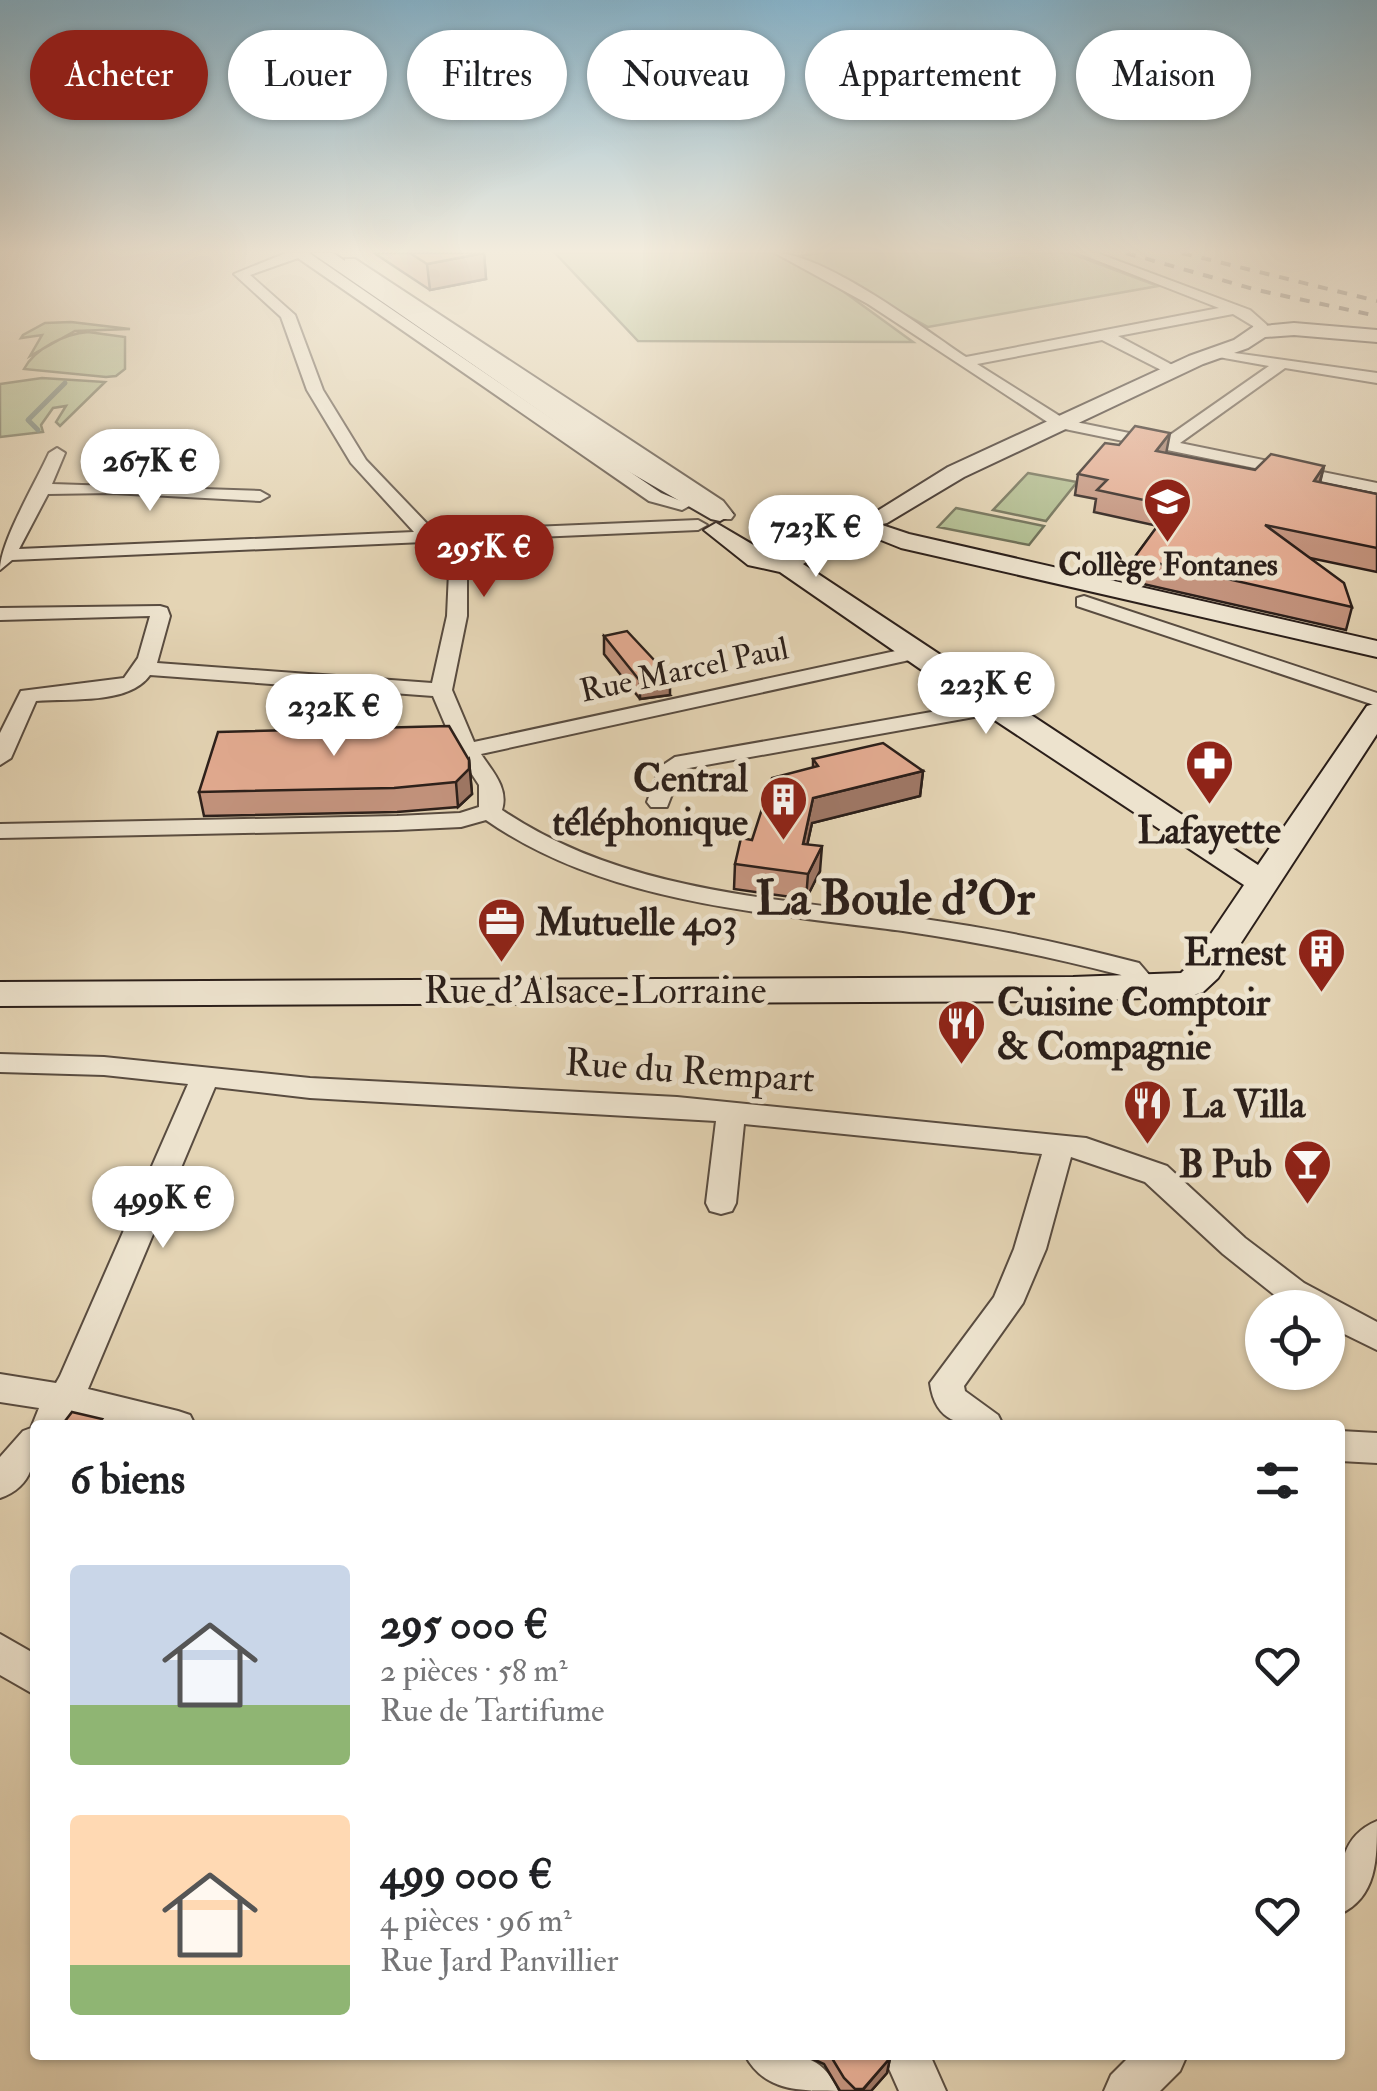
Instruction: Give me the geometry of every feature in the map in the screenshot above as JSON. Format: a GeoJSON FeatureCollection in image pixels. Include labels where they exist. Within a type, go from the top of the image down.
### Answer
{"type":"FeatureCollection","features":[{"type":"Feature","properties":{"kind":"main road"},"geometry":{"type":"LineString","coordinates":[[459,351],[568,416],[710,518]]}},
{"type":"Feature","properties":{"kind":"main road"},"geometry":{"type":"LineString","coordinates":[[1196,360],[1210,351]]}},
{"type":"Feature","properties":{"kind":"main road"},"geometry":{"type":"LineString","coordinates":[[778,550],[868,528],[956,472],[1221,351]]}},
{"type":"Feature","properties":{"kind":"main road"},"geometry":{"type":"LineString","coordinates":[[624,454],[642,477],[710,518],[778,550],[914,653],[1262,882],[1377,712]]}},
{"type":"Feature","properties":{"kind":"main road"},"geometry":{"type":"LineString","coordinates":[[868,528],[920,545],[1377,649]]}},
{"type":"Feature","properties":{"kind":"main road","name":"Rue d'Alsace-Lorraine"},"geometry":{"type":"LineString","coordinates":[[0,994],[1190,984],[1205,970],[1262,882]]}},
{"type":"Feature","properties":{"kind":"street"},"geometry":{"type":"LineString","coordinates":[[301,351],[315,390],[347,446],[365,471],[448,557],[460,581],[458,616],[441,690],[467,750],[492,793],[490,812]]}},
{"type":"Feature","properties":{"kind":"street"},"geometry":{"type":"LineString","coordinates":[[442,351],[655,497],[710,518]]}},
{"type":"Feature","properties":{"kind":"street"},"geometry":{"type":"LineString","coordinates":[[470,351],[568,416]]}},
{"type":"Feature","properties":{"kind":"street"},"geometry":{"type":"LineString","coordinates":[[948,351],[1042,416],[1061,424],[1377,488]]}},
{"type":"Feature","properties":{"kind":"street"},"geometry":{"type":"LineString","coordinates":[[965,362],[1024,351]]}},
{"type":"Feature","properties":{"kind":"street"},"geometry":{"type":"LineString","coordinates":[[1134,351],[1173,371]]}},
{"type":"Feature","properties":{"kind":"street"},"geometry":{"type":"LineString","coordinates":[[1218,353],[1377,378]]}},
{"type":"Feature","properties":{"kind":"street"},"geometry":{"type":"LineString","coordinates":[[1164,447],[1281,364]]}},
{"type":"Feature","properties":{"kind":"street"},"geometry":{"type":"LineString","coordinates":[[2,558],[28,522],[57,453]]}},
{"type":"Feature","properties":{"kind":"street"},"geometry":{"type":"LineString","coordinates":[[39,489],[112,488],[260,496]]}},
{"type":"Feature","properties":{"kind":"street"},"geometry":{"type":"LineString","coordinates":[[2,558],[430,538],[710,518]]}},
{"type":"Feature","properties":{"kind":"street"},"geometry":{"type":"LineString","coordinates":[[1084,602],[1377,700]]}},
{"type":"Feature","properties":{"kind":"street"},"geometry":{"type":"LineString","coordinates":[[0,614],[154,610],[160,616],[146,668],[135,682],[122,687],[28,694],[0,758]]}},
{"type":"Feature","properties":{"kind":"street","name":"Rue Marcel Paul"},"geometry":{"type":"LineString","coordinates":[[467,750],[914,653]]}},
{"type":"Feature","properties":{"kind":"street"},"geometry":{"type":"LineString","coordinates":[[146,668],[441,690]]}},
{"type":"Feature","properties":{"kind":"street"},"geometry":{"type":"LineString","coordinates":[[658,802],[671,767],[683,762],[994,707]]}},
{"type":"Feature","properties":{"kind":"street"},"geometry":{"type":"LineString","coordinates":[[0,831],[381,824],[462,820],[490,812],[529,838],[646,882],[1031,946],[1130,969],[1138,977],[1140,987]]}},
{"type":"Feature","properties":{"kind":"street","name":"Rue du Rempart"},"geometry":{"type":"LineString","coordinates":[[0,1063],[104,1066],[310,1088],[731,1112],[1060,1143],[1121,1159],[1156,1174],[1234,1246],[1290,1290]]}},
{"type":"Feature","properties":{"kind":"street"},"geometry":{"type":"LineString","coordinates":[[57,1412],[205,1077]]}},
{"type":"Feature","properties":{"kind":"street"},"geometry":{"type":"LineString","coordinates":[[720,1203],[731,1112]]}},
{"type":"Feature","properties":{"kind":"street"},"geometry":{"type":"LineString","coordinates":[[979,1420],[949,1398],[947,1383],[1006,1303],[1030,1249],[1060,1143]]}},
{"type":"Feature","properties":{"kind":"street"},"geometry":{"type":"LineString","coordinates":[[1345,1320],[1377,1337]]}},
{"type":"Feature","properties":{"kind":"street"},"geometry":{"type":"LineString","coordinates":[[0,1388],[57,1412],[131,1420]]}},
{"type":"Feature","properties":{"kind":"street"},"geometry":{"type":"LineString","coordinates":[[1345,1446],[1377,1448]]}},
{"type":"Feature","properties":{"kind":"street"},"geometry":{"type":"LineString","coordinates":[[0,1483],[30,1447]]}},
{"type":"Feature","properties":{"kind":"street"},"geometry":{"type":"LineString","coordinates":[[0,1652],[30,1673]]}},
{"type":"Feature","properties":{"kind":"street"},"geometry":{"type":"LineString","coordinates":[[1345,1879],[1377,1842]]}},
{"type":"Feature","properties":{"kind":"street"},"geometry":{"type":"LineString","coordinates":[[775,2060],[815,2091]]}},
{"type":"Feature","properties":{"kind":"street"},"geometry":{"type":"LineString","coordinates":[[908,2060],[924,2091]]}},
{"type":"Feature","properties":{"kind":"street"},"geometry":{"type":"LineString","coordinates":[[1127,2091],[1159,2060]]}},
{"type":"Feature","properties":{"kind":"green space"},"geometry":{"type":"Polygon","coordinates":[[[41,351],[125,351],[125,369],[106,377],[24,369],[41,351]]]}},
{"type":"Feature","properties":{"kind":"green space"},"geometry":{"type":"Polygon","coordinates":[[[42,378],[105,382],[60,426],[56,422],[66,406],[53,408],[41,425],[43,432],[0,437],[0,384],[42,378]]]}},
{"type":"Feature","properties":{"kind":"green space"},"geometry":{"type":"Polygon","coordinates":[[[1028,473],[1077,482],[1046,521],[993,510],[1028,473]]]}},
{"type":"Feature","properties":{"kind":"green space"},"geometry":{"type":"Polygon","coordinates":[[[956,508],[1044,526],[1029,545],[938,527],[956,508]]]}},
{"type":"Feature","properties":{"kind":"building"},"geometry":{"type":"Polygon","coordinates":[[[1135,426],[1170,433],[1156,451],[1255,470],[1271,454],[1324,466],[1314,481],[1377,494],[1377,548],[1265,525],[1344,583],[1352,607],[1134,558],[1172,506],[1097,490],[1107,480],[1078,474],[1105,443],[1119,445],[1135,426]]]}},
{"type":"Feature","properties":{"kind":"building"},"geometry":{"type":"Polygon","coordinates":[[[627,631],[670,677],[640,681],[604,636],[627,631]]]}},
{"type":"Feature","properties":{"kind":"building"},"geometry":{"type":"Polygon","coordinates":[[[449,726],[469,760],[469,769],[456,782],[394,788],[199,792],[218,732],[449,726]]]}},
{"type":"Feature","properties":{"kind":"building"},"geometry":{"type":"Polygon","coordinates":[[[883,743],[923,771],[813,798],[803,844],[822,846],[808,874],[735,864],[741,838],[752,840],[772,778],[818,766],[813,759],[883,743]]]}},
{"type":"Feature","properties":{"kind":"building"},"geometry":{"type":"Polygon","coordinates":[[[72,1412],[102,1419],[101,1420],[66,1420],[72,1412]]]}},
{"type":"Feature","properties":{"kind":"building"},"geometry":{"type":"Polygon","coordinates":[[[833,2060],[888,2060],[863,2089],[855,2089],[833,2060]]]}},
{"type":"Feature","properties":{"kind":"waterway"},"geometry":{"type":"LineString","coordinates":[[38,430],[28,420],[65,383]]}},
{"type":"Feature","properties":{"kind":"place","name":"Collège Fontanes"},"geometry":{"type":"Point","coordinates":[1168,544]}},
{"type":"Feature","properties":{"kind":"place","name":"Lafayette"},"geometry":{"type":"Point","coordinates":[1209,806]}},
{"type":"Feature","properties":{"kind":"place","name":"Central téléphonique"},"geometry":{"type":"Point","coordinates":[783,842]}},
{"type":"Feature","properties":{"kind":"place","name":"Mutuelle 403"},"geometry":{"type":"Point","coordinates":[501,964]}},
{"type":"Feature","properties":{"kind":"place","name":"Ernest"},"geometry":{"type":"Point","coordinates":[1321,994]}},
{"type":"Feature","properties":{"kind":"place","name":"Cuisine Comptoir & Compagnie"},"geometry":{"type":"Point","coordinates":[962,1066]}},
{"type":"Feature","properties":{"kind":"place","name":"La Villa"},"geometry":{"type":"Point","coordinates":[1147,1146]}},
{"type":"Feature","properties":{"kind":"place","name":"B Pub"},"geometry":{"type":"Point","coordinates":[1307,1206]}},
{"type":"Feature","properties":{"kind":"district","name":"La Boule d'Or"},"geometry":{"type":"Point","coordinates":[895,897]}}]}
